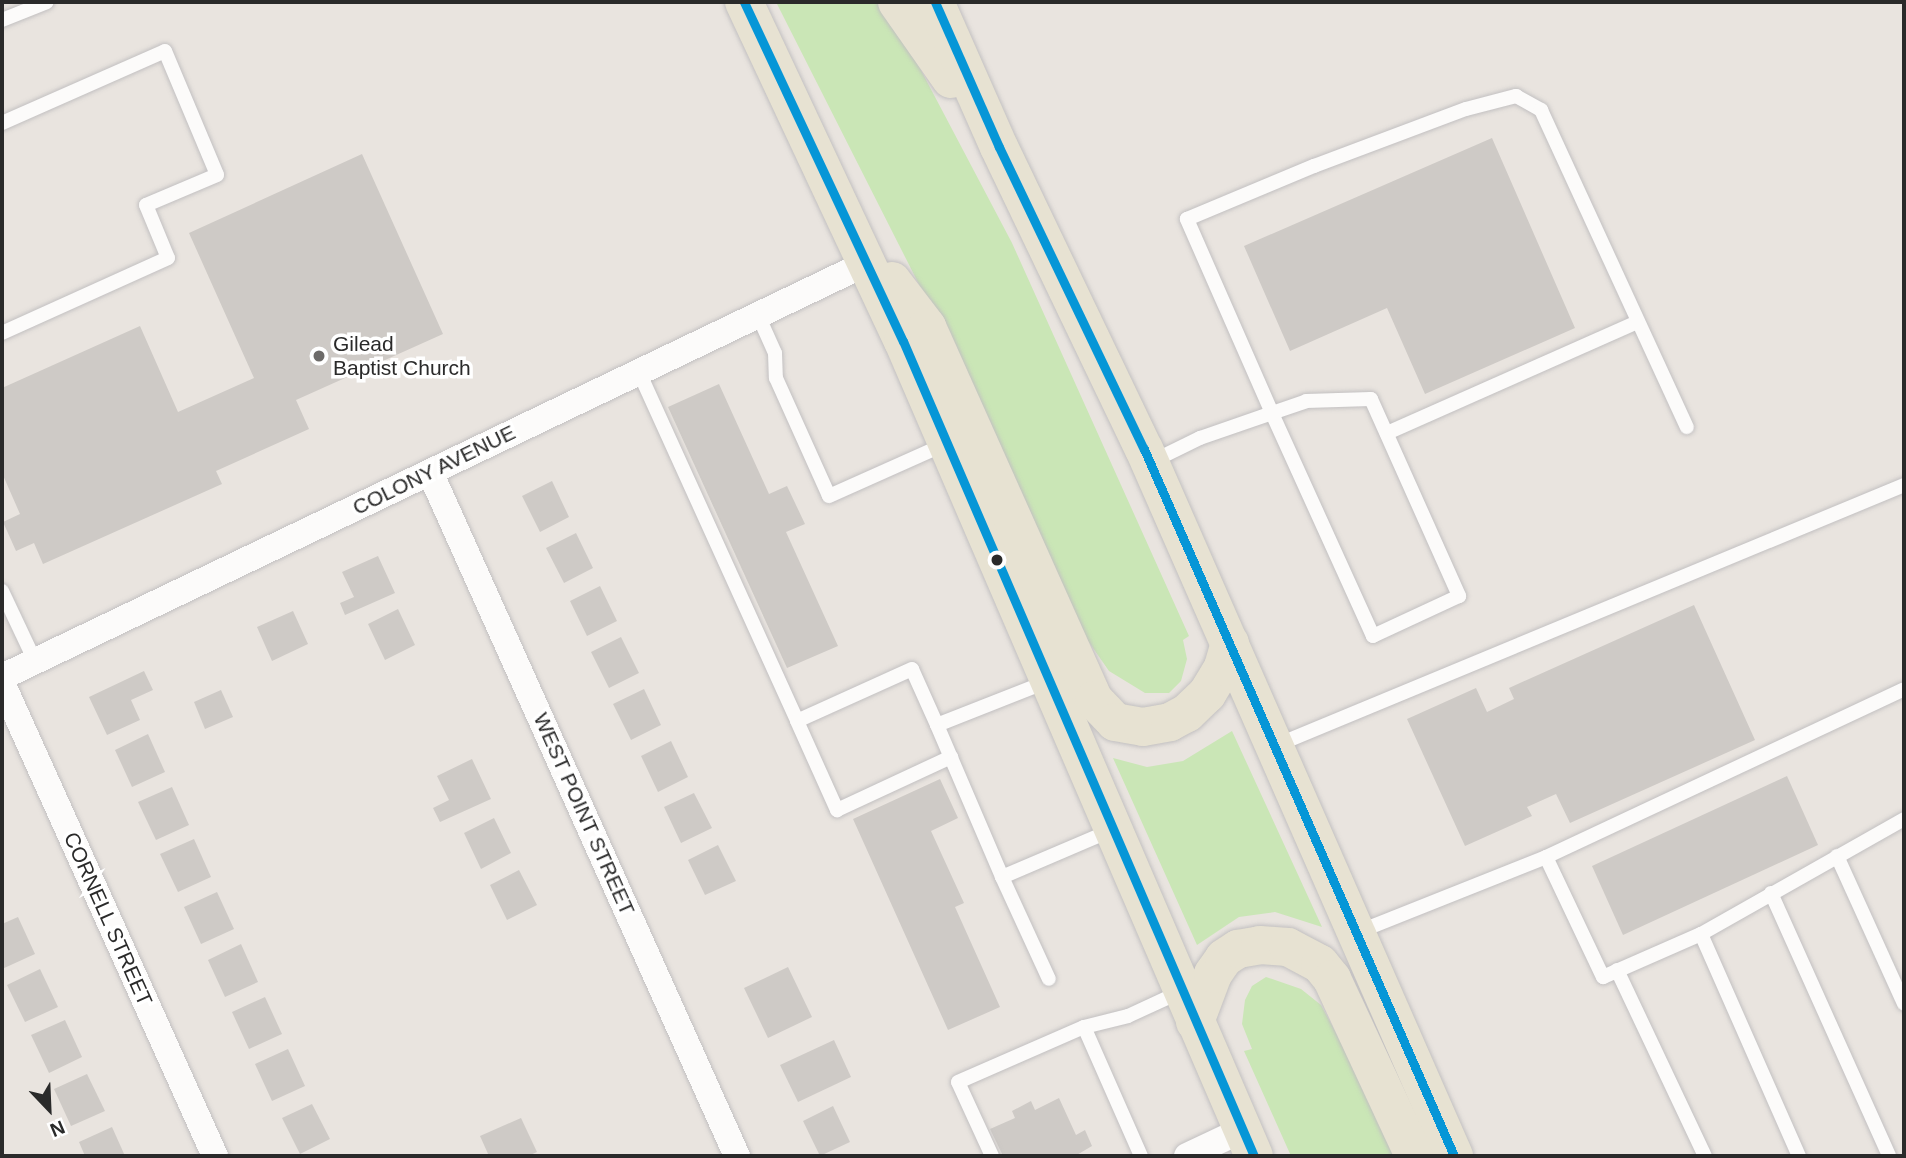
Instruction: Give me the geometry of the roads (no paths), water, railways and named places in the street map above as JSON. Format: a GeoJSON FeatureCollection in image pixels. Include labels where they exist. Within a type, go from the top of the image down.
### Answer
{"type":"FeatureCollection","features":[{"type":"Feature","properties":{"kind":"main road"},"geometry":{"type":"LineString","coordinates":[[744,2],[867,263],[1248,1143]]}},
{"type":"Feature","properties":{"kind":"main road"},"geometry":{"type":"LineString","coordinates":[[897,2],[999,147]]}},
{"type":"Feature","properties":{"kind":"main road"},"geometry":{"type":"LineString","coordinates":[[935,2],[999,147],[1150,462],[1454,1156]]}},
{"type":"Feature","properties":{"kind":"main road"},"geometry":{"type":"LineString","coordinates":[[845,217],[927,327],[1094,700],[1115,722],[1143,727],[1170,722],[1187,713],[1207,694],[1223,667],[1230,643]]}},
{"type":"Feature","properties":{"kind":"main road"},"geometry":{"type":"LineString","coordinates":[[1188,1007],[1224,958],[1238,949],[1260,944],[1288,947],[1320,964],[1332,979],[1414,1156]]}},
{"type":"Feature","properties":{"kind":"street","name":"COLONY AVENUE"},"geometry":{"type":"LineString","coordinates":[[2,677],[867,263]]}},
{"type":"Feature","properties":{"kind":"street","name":"WEST POINT STREET"},"geometry":{"type":"LineString","coordinates":[[430,472],[737,1156]]}},
{"type":"Feature","properties":{"kind":"street","name":"CORNELL STREET"},"geometry":{"type":"LineString","coordinates":[[2,683],[215,1156]]}},
{"type":"Feature","properties":{"kind":"street"},"geometry":{"type":"LineString","coordinates":[[1187,1156],[1248,1143]]}},
{"type":"Feature","properties":{"kind":"lane"},"geometry":{"type":"LineString","coordinates":[[2,20],[47,2]]}},
{"type":"Feature","properties":{"kind":"lane"},"geometry":{"type":"LineString","coordinates":[[2,123],[165,51],[217,175],[146,205],[168,258],[2,333]]}},
{"type":"Feature","properties":{"kind":"lane"},"geometry":{"type":"LineString","coordinates":[[1150,462],[1200,439],[1272,413],[1306,401],[1371,399],[1459,596],[1373,636],[1272,413],[1187,219],[1314,166],[1466,108],[1516,96],[1541,110],[1687,428]]}},
{"type":"Feature","properties":{"kind":"lane"},"geometry":{"type":"LineString","coordinates":[[758,315],[775,353],[776,379],[829,496],[946,443]]}},
{"type":"Feature","properties":{"kind":"lane"},"geometry":{"type":"LineString","coordinates":[[1387,433],[1638,322]]}},
{"type":"Feature","properties":{"kind":"lane"},"geometry":{"type":"LineString","coordinates":[[639,372],[837,810],[951,757]]}},
{"type":"Feature","properties":{"kind":"lane"},"geometry":{"type":"LineString","coordinates":[[1276,746],[1904,485]]}},
{"type":"Feature","properties":{"kind":"lane"},"geometry":{"type":"LineString","coordinates":[[2,591],[35,661]]}},
{"type":"Feature","properties":{"kind":"lane"},"geometry":{"type":"LineString","coordinates":[[797,721],[912,669],[1049,979]]}},
{"type":"Feature","properties":{"kind":"lane"},"geometry":{"type":"LineString","coordinates":[[937,725],[1048,681]]}},
{"type":"Feature","properties":{"kind":"lane"},"geometry":{"type":"LineString","coordinates":[[1357,933],[1546,857],[1904,689]]}},
{"type":"Feature","properties":{"kind":"lane"},"geometry":{"type":"LineString","coordinates":[[1546,857],[1603,977],[1701,934],[1904,819]]}},
{"type":"Feature","properties":{"kind":"lane"},"geometry":{"type":"LineString","coordinates":[[1002,877],[1112,830]]}},
{"type":"Feature","properties":{"kind":"lane"},"geometry":{"type":"LineString","coordinates":[[1837,856],[1904,1004]]}},
{"type":"Feature","properties":{"kind":"lane"},"geometry":{"type":"LineString","coordinates":[[1771,893],[1889,1156]]}},
{"type":"Feature","properties":{"kind":"lane"},"geometry":{"type":"LineString","coordinates":[[1701,934],[1799,1156]]}},
{"type":"Feature","properties":{"kind":"lane"},"geometry":{"type":"LineString","coordinates":[[1617,970],[1705,1156]]}},
{"type":"Feature","properties":{"kind":"lane"},"geometry":{"type":"LineString","coordinates":[[992,1156],[958,1082],[1084,1027],[1128,1016],[1188,1007]]}},
{"type":"Feature","properties":{"kind":"lane"},"geometry":{"type":"LineString","coordinates":[[1084,1027],[1141,1156]]}},
{"type":"Feature","properties":{"kind":"place","name":"Gilead Baptist Church"},"geometry":{"type":"Point","coordinates":[319,356]}}]}
